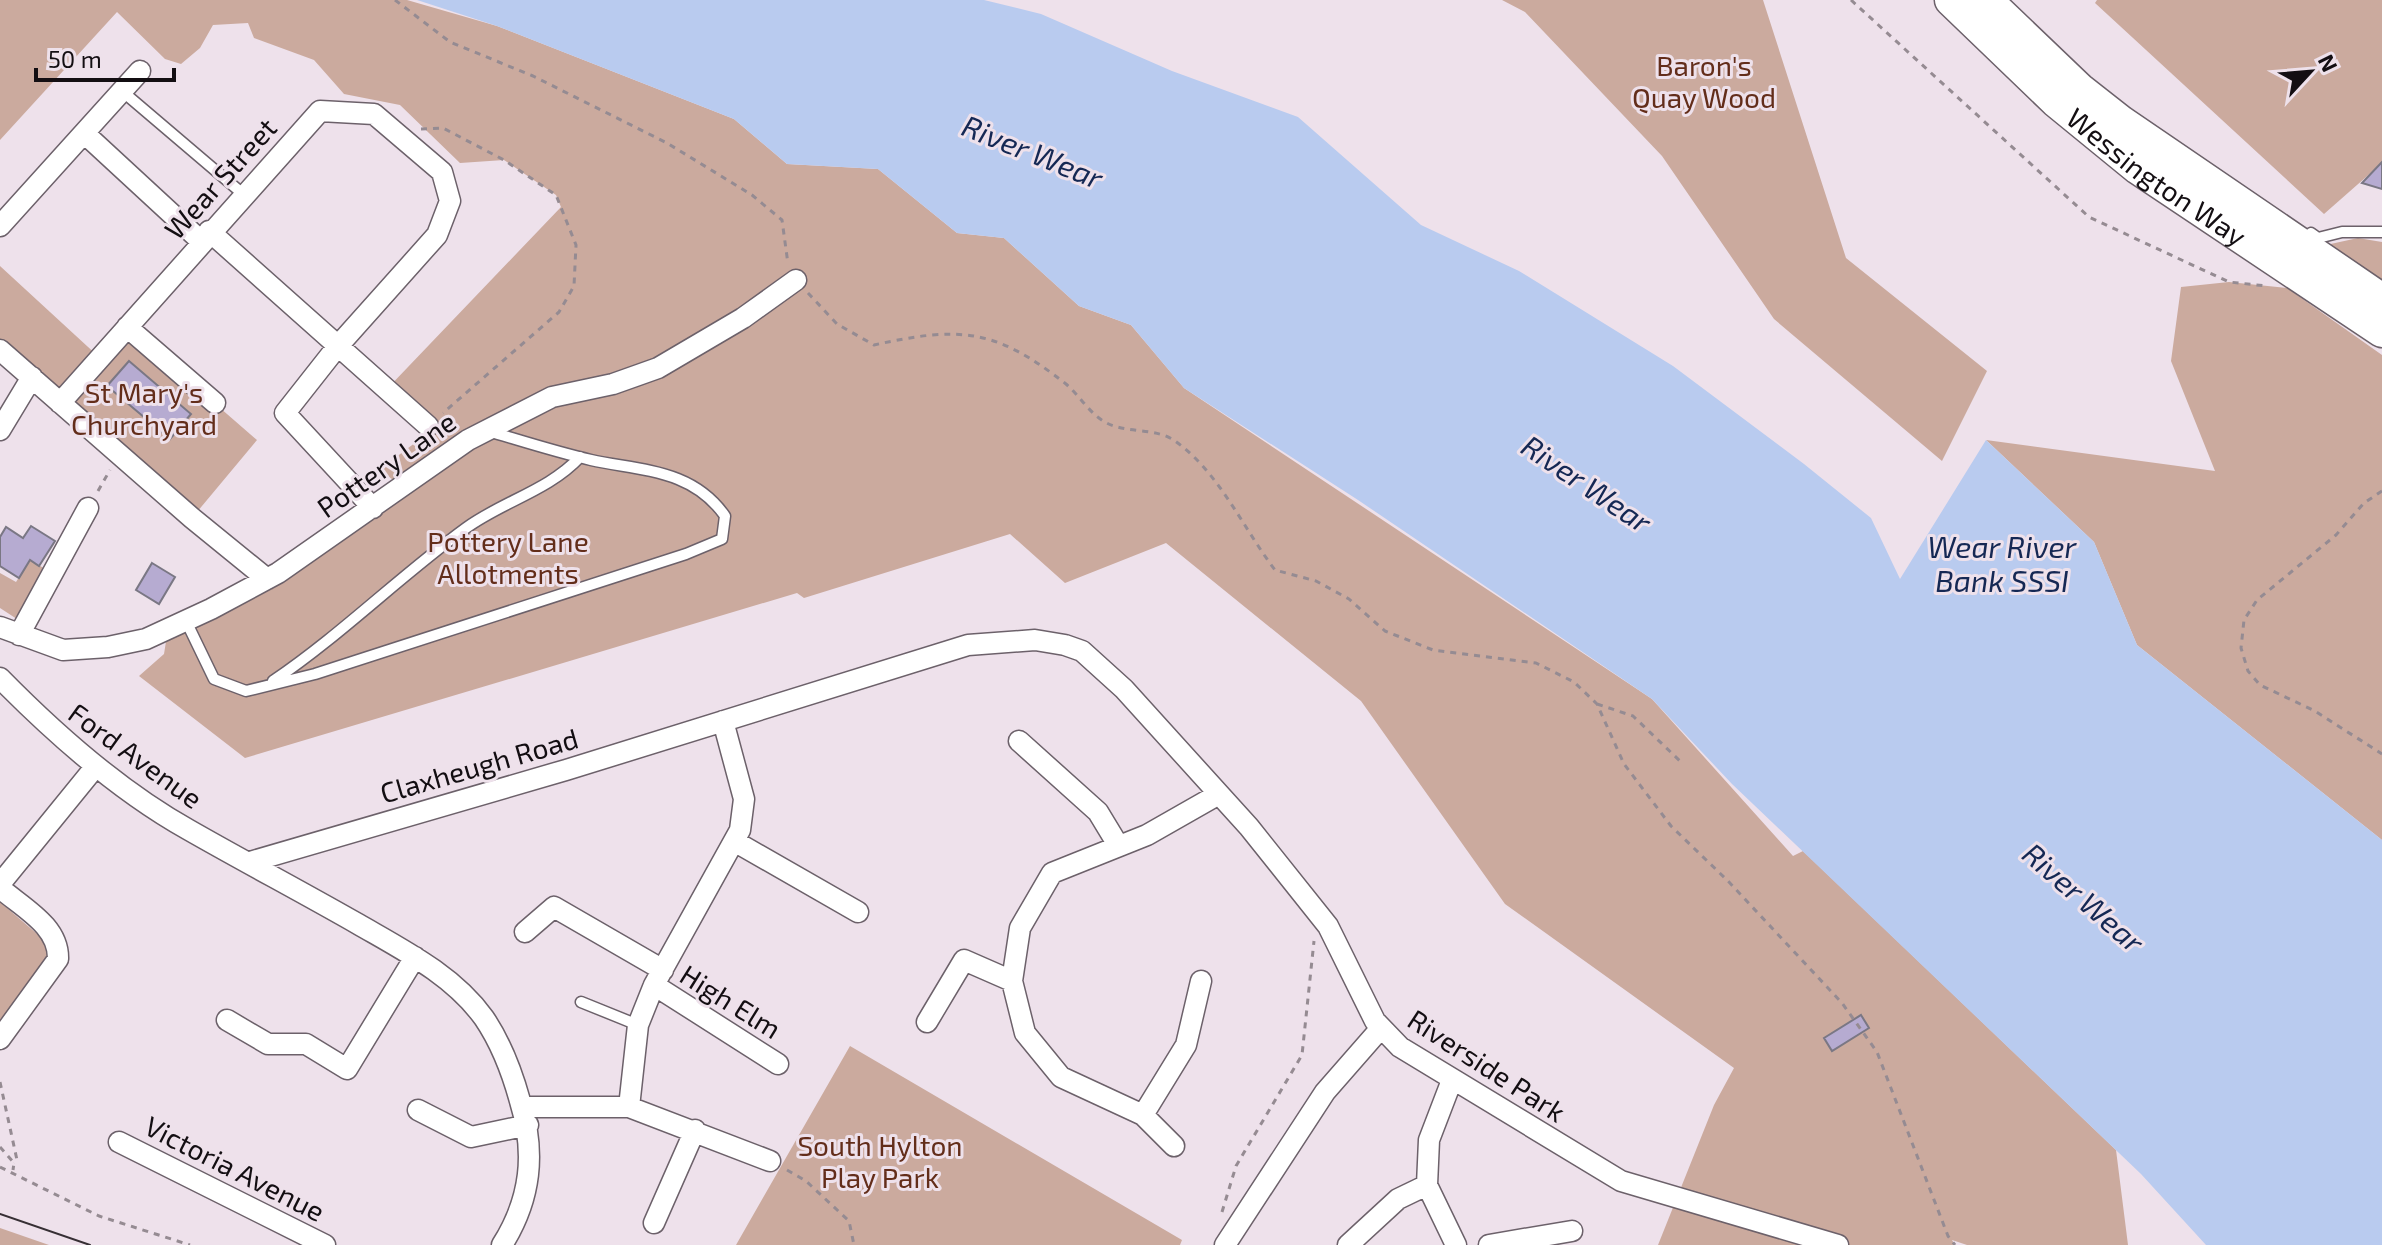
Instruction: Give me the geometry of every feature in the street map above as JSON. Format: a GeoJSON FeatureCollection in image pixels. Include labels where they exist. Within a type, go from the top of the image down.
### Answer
{"type":"FeatureCollection","features":[{"type":"Feature","properties":{"kind":"highway","name":"Wessington Way"},"geometry":{"type":"LineString","coordinates":[[1951,0],[2056,101],[2138,168],[2382,331]]}},
{"type":"Feature","properties":{"kind":"highway","name":"Wessington Way"},"geometry":{"type":"LineString","coordinates":[[1986,0],[2079,89],[2121,122],[2382,300]]}},
{"type":"Feature","properties":{"kind":"street"},"geometry":{"type":"LineString","coordinates":[[0,226],[140,71]]}},
{"type":"Feature","properties":{"kind":"street","name":"Wear Street"},"geometry":{"type":"LineString","coordinates":[[60,403],[205,236],[320,111],[374,114],[442,172],[450,201],[437,235],[337,347],[285,413],[373,508]]}},
{"type":"Feature","properties":{"kind":"street"},"geometry":{"type":"LineString","coordinates":[[84,133],[428,426]]}},
{"type":"Feature","properties":{"kind":"street","name":"Pottery Lane"},"geometry":{"type":"LineString","coordinates":[[9,631],[63,650],[108,647],[146,639],[267,579],[486,431],[552,397],[613,384],[658,368],[743,318],[796,280]]}},
{"type":"Feature","properties":{"kind":"street"},"geometry":{"type":"LineString","coordinates":[[127,327],[215,403]]}},
{"type":"Feature","properties":{"kind":"street"},"geometry":{"type":"LineString","coordinates":[[0,350],[267,579]]}},
{"type":"Feature","properties":{"kind":"street"},"geometry":{"type":"LineString","coordinates":[[0,430],[32,377]]}},
{"type":"Feature","properties":{"kind":"street"},"geometry":{"type":"LineString","coordinates":[[9,631],[88,508]]}},
{"type":"Feature","properties":{"kind":"street","name":"Claxheugh Road"},"geometry":{"type":"LineString","coordinates":[[250,862],[968,645],[1035,640],[1082,651]]}},
{"type":"Feature","properties":{"kind":"street","name":"Riverside Park"},"geometry":{"type":"LineString","coordinates":[[1082,651],[1124,689],[1219,794],[1317,912],[1328,926],[1381,1028],[1400,1047],[1621,1181],[1838,1245]]}},
{"type":"Feature","properties":{"kind":"street","name":"Ford Avenue"},"geometry":{"type":"LineString","coordinates":[[0,678],[40,719],[96,766],[186,829],[250,862],[415,957],[457,988],[484,1018],[509,1065],[525,1116],[531,1174],[516,1222],[502,1245]]}},
{"type":"Feature","properties":{"kind":"street"},"geometry":{"type":"LineString","coordinates":[[629,1107],[638,1025],[658,978],[740,830],[744,799],[723,721]]}},
{"type":"Feature","properties":{"kind":"street"},"geometry":{"type":"LineString","coordinates":[[1019,741],[1098,812],[1118,845]]}},
{"type":"Feature","properties":{"kind":"street"},"geometry":{"type":"LineString","coordinates":[[0,1039],[58,959],[58,945],[54,933],[0,886],[96,766]]}},
{"type":"Feature","properties":{"kind":"street"},"geometry":{"type":"LineString","coordinates":[[1174,1146],[1143,1115],[1061,1077],[1025,1033],[1012,981],[1020,928],[1052,873],[1147,835],[1219,794]]}},
{"type":"Feature","properties":{"kind":"street"},"geometry":{"type":"LineString","coordinates":[[734,841],[858,912]]}},
{"type":"Feature","properties":{"kind":"street","name":"High Elm"},"geometry":{"type":"LineString","coordinates":[[525,932],[554,907],[778,1064]]}},
{"type":"Feature","properties":{"kind":"street"},"geometry":{"type":"LineString","coordinates":[[227,1020],[268,1044],[306,1044],[347,1069],[415,957]]}},
{"type":"Feature","properties":{"kind":"street"},"geometry":{"type":"LineString","coordinates":[[927,1022],[964,960],[1012,981]]}},
{"type":"Feature","properties":{"kind":"street"},"geometry":{"type":"LineString","coordinates":[[1143,1115],[1186,1045],[1201,981]]}},
{"type":"Feature","properties":{"kind":"street"},"geometry":{"type":"LineString","coordinates":[[1228,1241],[1325,1092],[1381,1028]]}},
{"type":"Feature","properties":{"kind":"street"},"geometry":{"type":"LineString","coordinates":[[1452,1080],[1429,1140],[1427,1185],[1456,1245]]}},
{"type":"Feature","properties":{"kind":"street"},"geometry":{"type":"LineString","coordinates":[[418,1110],[471,1137],[525,1116],[629,1107],[770,1161]]}},
{"type":"Feature","properties":{"kind":"street"},"geometry":{"type":"LineString","coordinates":[[654,1223],[695,1130]]}},
{"type":"Feature","properties":{"kind":"street","name":"Victoria Avenue"},"geometry":{"type":"LineString","coordinates":[[119,1142],[325,1245]]}},
{"type":"Feature","properties":{"kind":"street"},"geometry":{"type":"LineString","coordinates":[[1348,1245],[1398,1199],[1427,1185]]}},
{"type":"Feature","properties":{"kind":"street"},"geometry":{"type":"LineString","coordinates":[[1489,1245],[1572,1231]]}},
{"type":"Feature","properties":{"kind":"lane"},"geometry":{"type":"LineString","coordinates":[[122,91],[243,194]]}},
{"type":"Feature","properties":{"kind":"lane"},"geometry":{"type":"LineString","coordinates":[[2121,122],[2162,133]]}},
{"type":"Feature","properties":{"kind":"lane"},"geometry":{"type":"LineString","coordinates":[[2305,230],[2318,238],[2342,232],[2382,232]]}},
{"type":"Feature","properties":{"kind":"lane"},"geometry":{"type":"LineString","coordinates":[[186,621],[214,679],[246,691],[315,674],[672,559],[722,539],[725,516],[700,489],[668,472],[580,457],[486,431]]}},
{"type":"Feature","properties":{"kind":"lane"},"geometry":{"type":"LineString","coordinates":[[266,686],[305,659],[469,525],[550,483],[580,457]]}},
{"type":"Feature","properties":{"kind":"lane"},"geometry":{"type":"LineString","coordinates":[[581,1002],[638,1025]]}},
{"type":"Feature","properties":{"kind":"path"},"geometry":{"type":"LineString","coordinates":[[395,0],[450,42],[533,76],[667,143],[752,195],[782,220],[788,265],[796,280],[837,324],[874,345],[923,334],[970,333],[1024,354],[1068,386],[1105,422],[1173,439],[1210,474],[1275,570],[1316,581],[1349,599],[1385,631],[1433,650],[1536,663],[1574,682],[1597,704],[1624,764],[1671,826],[1728,881],[1842,1003],[1877,1052],[1948,1236],[1955,1245]]}},
{"type":"Feature","properties":{"kind":"path"},"geometry":{"type":"LineString","coordinates":[[1851,0],[2089,217],[2229,282],[2273,287]]}},
{"type":"Feature","properties":{"kind":"path"},"geometry":{"type":"LineString","coordinates":[[394,130],[443,128],[504,160],[556,195],[576,245],[574,286],[559,312],[428,426]]}},
{"type":"Feature","properties":{"kind":"path"},"geometry":{"type":"LineString","coordinates":[[88,508],[119,453]]}},
{"type":"Feature","properties":{"kind":"path"},"geometry":{"type":"LineString","coordinates":[[2382,491],[2364,503],[2336,535],[2257,600],[2244,620],[2241,648],[2248,671],[2260,685],[2315,711],[2382,754]]}},
{"type":"Feature","properties":{"kind":"path"},"geometry":{"type":"LineString","coordinates":[[1597,704],[1633,716],[1680,761]]}},
{"type":"Feature","properties":{"kind":"path"},"geometry":{"type":"LineString","coordinates":[[1228,1241],[1220,1219],[1236,1166],[1302,1055],[1317,912]]}},
{"type":"Feature","properties":{"kind":"path"},"geometry":{"type":"LineString","coordinates":[[0,1082],[17,1160],[13,1172]]}},
{"type":"Feature","properties":{"kind":"path"},"geometry":{"type":"LineString","coordinates":[[0,1147],[14,1163]]}},
{"type":"Feature","properties":{"kind":"path"},"geometry":{"type":"LineString","coordinates":[[770,1161],[806,1181],[849,1221],[854,1245]]}},
{"type":"Feature","properties":{"kind":"path"},"geometry":{"type":"LineString","coordinates":[[0,1167],[99,1216],[190,1245]]}},
{"type":"Feature","properties":{"kind":"green space","name":"Pottery Lane Allotments"},"geometry":{"type":"Polygon","coordinates":[[[0,0],[407,0],[497,26],[734,119],[787,164],[878,169],[957,233],[1004,238],[1079,306],[1131,325],[1184,388],[1652,699],[1793,856],[1803,851],[2116,1150],[2128,1245],[1967,1245],[1952,1240],[1955,1245],[1658,1245],[1714,1105],[1734,1068],[1505,904],[1361,701],[1166,543],[1065,583],[1010,534],[804,598],[797,593],[245,758],[139,676],[164,654],[168,629],[402,486],[379,470],[432,430],[386,390],[561,207],[556,195],[504,160],[460,163],[400,105],[344,94],[314,60],[254,38],[248,23],[213,25],[200,48],[181,64],[165,59],[117,12],[0,140],[0,0]]]}},
{"type":"Feature","properties":{"kind":"green space","name":"Baron's Quay Wood"},"geometry":{"type":"Polygon","coordinates":[[[1502,0],[1763,0],[1846,258],[1987,371],[1942,461],[1774,319],[1662,156],[1525,12],[1502,0]]]}},
{"type":"Feature","properties":{"kind":"green space"},"geometry":{"type":"Polygon","coordinates":[[[2097,0],[2382,0],[2382,163],[2324,214],[2095,3],[2097,0]]]}},
{"type":"Feature","properties":{"kind":"green space"},"geometry":{"type":"Polygon","coordinates":[[[2358,238],[2382,242],[2382,282],[2326,245],[2358,238]]]}},
{"type":"Feature","properties":{"kind":"green space","name":"St Mary's Churchyard"},"geometry":{"type":"Polygon","coordinates":[[[0,266],[100,358],[127,327],[257,440],[192,518],[0,350],[0,266]]]}},
{"type":"Feature","properties":{"kind":"green space"},"geometry":{"type":"Polygon","coordinates":[[[2229,282],[2287,288],[2382,355],[2382,840],[2137,645],[2094,542],[1986,440],[2215,471],[2171,361],[2181,287],[2229,282]]]}},
{"type":"Feature","properties":{"kind":"green space"},"geometry":{"type":"Polygon","coordinates":[[[30,560],[47,570],[20,621],[0,608],[0,573],[16,582],[30,560]]]}},
{"type":"Feature","properties":{"kind":"green space"},"geometry":{"type":"Polygon","coordinates":[[[0,902],[50,945],[48,958],[0,1023],[0,902]]]}},
{"type":"Feature","properties":{"kind":"green space","name":"South Hylton Play Park"},"geometry":{"type":"Polygon","coordinates":[[[850,1046],[1182,1240],[1180,1245],[736,1245],[850,1046]]]}},
{"type":"Feature","properties":{"kind":"green space"},"geometry":{"type":"Polygon","coordinates":[[[0,1228],[49,1245],[0,1245],[0,1228]]]}},
{"type":"Feature","properties":{"kind":"water"},"geometry":{"type":"Polygon","coordinates":[[[417,0],[984,0],[1041,14],[1172,71],[1298,117],[1421,225],[1519,271],[1673,366],[1804,464],[1871,518],[1900,579],[1986,440],[2094,542],[2137,645],[2382,840],[2382,1245],[2206,1245],[2141,1174],[1732,784],[1652,699],[1358,500],[1184,388],[1131,325],[1079,306],[1004,238],[957,233],[878,169],[787,164],[734,119],[497,26],[417,0]]]}},
{"type":"Feature","properties":{"kind":"building"},"geometry":{"type":"Polygon","coordinates":[[[2382,162],[2382,189],[2362,183],[2382,162]]]}},
{"type":"Feature","properties":{"kind":"building"},"geometry":{"type":"Polygon","coordinates":[[[129,361],[191,414],[170,439],[107,386],[129,361]]]}},
{"type":"Feature","properties":{"kind":"building"},"geometry":{"type":"Polygon","coordinates":[[[31,526],[55,541],[39,566],[30,560],[19,578],[0,566],[0,537],[6,527],[23,538],[31,526]]]}},
{"type":"Feature","properties":{"kind":"building"},"geometry":{"type":"Polygon","coordinates":[[[152,563],[175,577],[159,604],[136,590],[152,563]]]}},
{"type":"Feature","properties":{"kind":"building"},"geometry":{"type":"Polygon","coordinates":[[[1861,1015],[1869,1028],[1832,1051],[1824,1038],[1861,1015]]]}},
{"type":"Feature","properties":{"kind":"tram line"},"geometry":{"type":"LineString","coordinates":[[0,1214],[90,1245]]}},
{"type":"Feature","properties":{"kind":"water label","name":"River Wear"},"geometry":{"type":"Point","coordinates":[1033,151]}},
{"type":"Feature","properties":{"kind":"water label","name":"River Wear"},"geometry":{"type":"Point","coordinates":[1587,483]}},
{"type":"Feature","properties":{"kind":"water label","name":"Wear River Bank SSSI"},"geometry":{"type":"Point","coordinates":[2002,563]}},
{"type":"Feature","properties":{"kind":"water label","name":"River Wear"},"geometry":{"type":"Point","coordinates":[2084,897]}}]}
